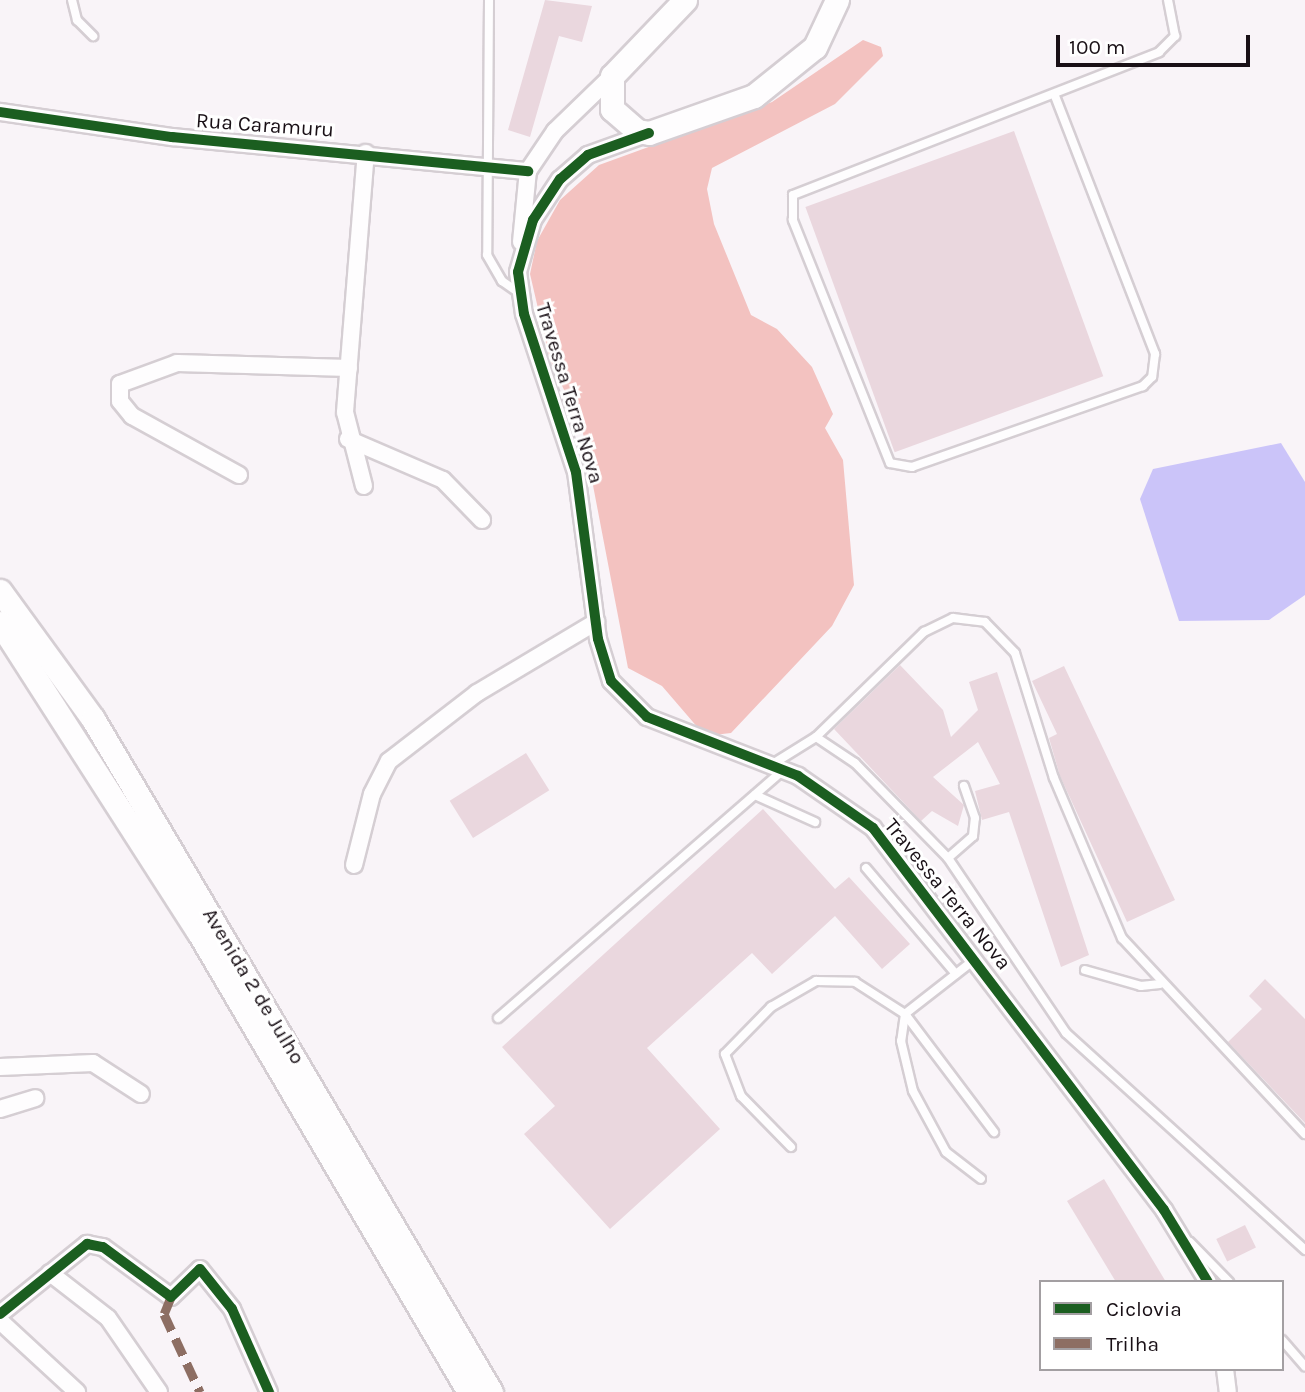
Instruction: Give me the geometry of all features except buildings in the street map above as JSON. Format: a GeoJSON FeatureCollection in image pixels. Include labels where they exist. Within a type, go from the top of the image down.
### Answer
{"type":"FeatureCollection","features":[{"type":"Feature","properties":{"kind":"main road"},"geometry":{"type":"LineString","coordinates":[[685,0],[612,76],[608,99],[617,118],[649,133],[754,96],[791,71],[815,47],[838,0]]}},
{"type":"Feature","properties":{"kind":"main road","name":"Avenida 2 de Julho"},"geometry":{"type":"LineString","coordinates":[[0,591],[93,719],[491,1392]]}},
{"type":"Feature","properties":{"kind":"main road","name":"Avenida 2 de Julho"},"geometry":{"type":"LineString","coordinates":[[0,623],[198,931],[469,1392]]}},
{"type":"Feature","properties":{"kind":"street"},"geometry":{"type":"LineString","coordinates":[[528,171],[555,131],[612,76]]}},
{"type":"Feature","properties":{"kind":"street","name":"Rua Caramuru"},"geometry":{"type":"LineString","coordinates":[[0,112],[172,137],[366,153],[528,171]]}},
{"type":"Feature","properties":{"kind":"street"},"geometry":{"type":"LineString","coordinates":[[522,252],[560,179],[588,155],[649,133]]}},
{"type":"Feature","properties":{"kind":"street"},"geometry":{"type":"LineString","coordinates":[[363,486],[348,439],[349,368],[366,153]]}},
{"type":"Feature","properties":{"kind":"street","name":"Travessa Terra Nova"},"geometry":{"type":"LineString","coordinates":[[528,171],[519,293],[576,472],[605,669],[635,708],[669,729],[777,768],[827,793],[873,828],[976,958],[1180,1233],[1207,1280]]}},
{"type":"Feature","properties":{"kind":"street"},"geometry":{"type":"LineString","coordinates":[[239,474],[132,416],[120,401],[120,384],[177,363],[349,368]]}},
{"type":"Feature","properties":{"kind":"street"},"geometry":{"type":"LineString","coordinates":[[348,439],[443,480],[482,520]]}},
{"type":"Feature","properties":{"kind":"street"},"geometry":{"type":"LineString","coordinates":[[354,865],[372,794],[389,761],[477,693],[596,622]]}},
{"type":"Feature","properties":{"kind":"street"},"geometry":{"type":"LineString","coordinates":[[0,1067],[93,1063],[141,1094]]}},
{"type":"Feature","properties":{"kind":"street"},"geometry":{"type":"LineString","coordinates":[[0,1109],[36,1098]]}},
{"type":"Feature","properties":{"kind":"street"},"geometry":{"type":"LineString","coordinates":[[0,1314],[87,1244],[103,1247],[171,1297],[193,1271],[205,1273],[232,1309],[270,1392]]}},
{"type":"Feature","properties":{"kind":"street"},"geometry":{"type":"LineString","coordinates":[[50,1273],[116,1327],[159,1392]]}},
{"type":"Feature","properties":{"kind":"street"},"geometry":{"type":"LineString","coordinates":[[0,1321],[77,1392]]}},
{"type":"Feature","properties":{"kind":"street"},"geometry":{"type":"LineString","coordinates":[[1225,1371],[1228,1392]]}},
{"type":"Feature","properties":{"kind":"lane"},"geometry":{"type":"LineString","coordinates":[[72,0],[77,20],[93,36]]}},
{"type":"Feature","properties":{"kind":"lane"},"geometry":{"type":"LineString","coordinates":[[489,0],[487,255],[502,281],[519,293]]}},
{"type":"Feature","properties":{"kind":"lane"},"geometry":{"type":"LineString","coordinates":[[1055,96],[1156,354],[1152,377],[1143,386],[912,467],[890,463],[793,220],[793,195],[1055,96],[1167,46],[1176,27],[1168,0]]}},
{"type":"Feature","properties":{"kind":"lane"},"geometry":{"type":"LineString","coordinates":[[498,1018],[755,795],[777,768],[816,737],[924,632],[953,618],[985,622],[1015,653],[1054,778],[1118,930],[1160,984],[1305,1134]]}},
{"type":"Feature","properties":{"kind":"lane"},"geometry":{"type":"LineString","coordinates":[[816,737],[855,763],[948,858],[1066,1033],[1305,1250]]}},
{"type":"Feature","properties":{"kind":"lane"},"geometry":{"type":"LineString","coordinates":[[948,858],[973,836],[975,818],[964,786]]}},
{"type":"Feature","properties":{"kind":"lane"},"geometry":{"type":"LineString","coordinates":[[755,795],[815,822]]}},
{"type":"Feature","properties":{"kind":"lane"},"geometry":{"type":"LineString","coordinates":[[866,868],[956,974]]}},
{"type":"Feature","properties":{"kind":"lane"},"geometry":{"type":"LineString","coordinates":[[976,958],[905,1014],[901,1041],[913,1091],[946,1152],[981,1179]]}},
{"type":"Feature","properties":{"kind":"lane"},"geometry":{"type":"LineString","coordinates":[[1085,970],[1141,986],[1160,984]]}},
{"type":"Feature","properties":{"kind":"lane"},"geometry":{"type":"LineString","coordinates":[[791,1147],[732,1083],[725,1068],[730,1043],[771,1007],[816,981],[855,982],[905,1014],[994,1132]]}},
{"type":"Feature","properties":{"kind":"lane"},"geometry":{"type":"LineString","coordinates":[[1180,1233],[1228,1280]]}},
{"type":"Feature","properties":{"kind":"lane"},"geometry":{"type":"LineString","coordinates":[[1284,1342],[1305,1366]]}},
{"type":"Feature","properties":{"kind":"shaded area"},"geometry":{"type":"Polygon","coordinates":[[[863,40],[881,47],[883,56],[835,104],[712,168],[707,189],[714,224],[751,315],[777,329],[812,367],[833,414],[825,428],[843,460],[854,585],[832,626],[731,733],[705,736],[662,686],[628,668],[582,428],[550,360],[530,274],[537,241],[560,200],[599,165],[772,102],[863,40]]]}},
{"type":"Feature","properties":{"kind":"shaded area"},"geometry":{"type":"Polygon","coordinates":[[[1281,443],[1305,482],[1305,595],[1269,620],[1179,621],[1140,499],[1153,469],[1281,443]]]}},
{"type":"Feature","properties":{"kind":"marked path"},"geometry":{"type":"LineString","coordinates":[[171,1297],[164,1314],[200,1392]]}},
{"type":"Feature","properties":{"kind":"cycle path"},"geometry":{"type":"LineString","coordinates":[[0,112],[172,137],[528,171]]}},
{"type":"Feature","properties":{"kind":"cycle path"},"geometry":{"type":"LineString","coordinates":[[649,133],[588,155],[560,179],[533,220],[518,272],[524,314],[576,472],[598,639],[611,681],[647,717],[798,776],[873,828],[1164,1210],[1207,1280]]}},
{"type":"Feature","properties":{"kind":"cycle path"},"geometry":{"type":"LineString","coordinates":[[0,1314],[87,1244],[103,1247],[171,1297],[200,1269],[232,1309],[269,1392]]}}]}
